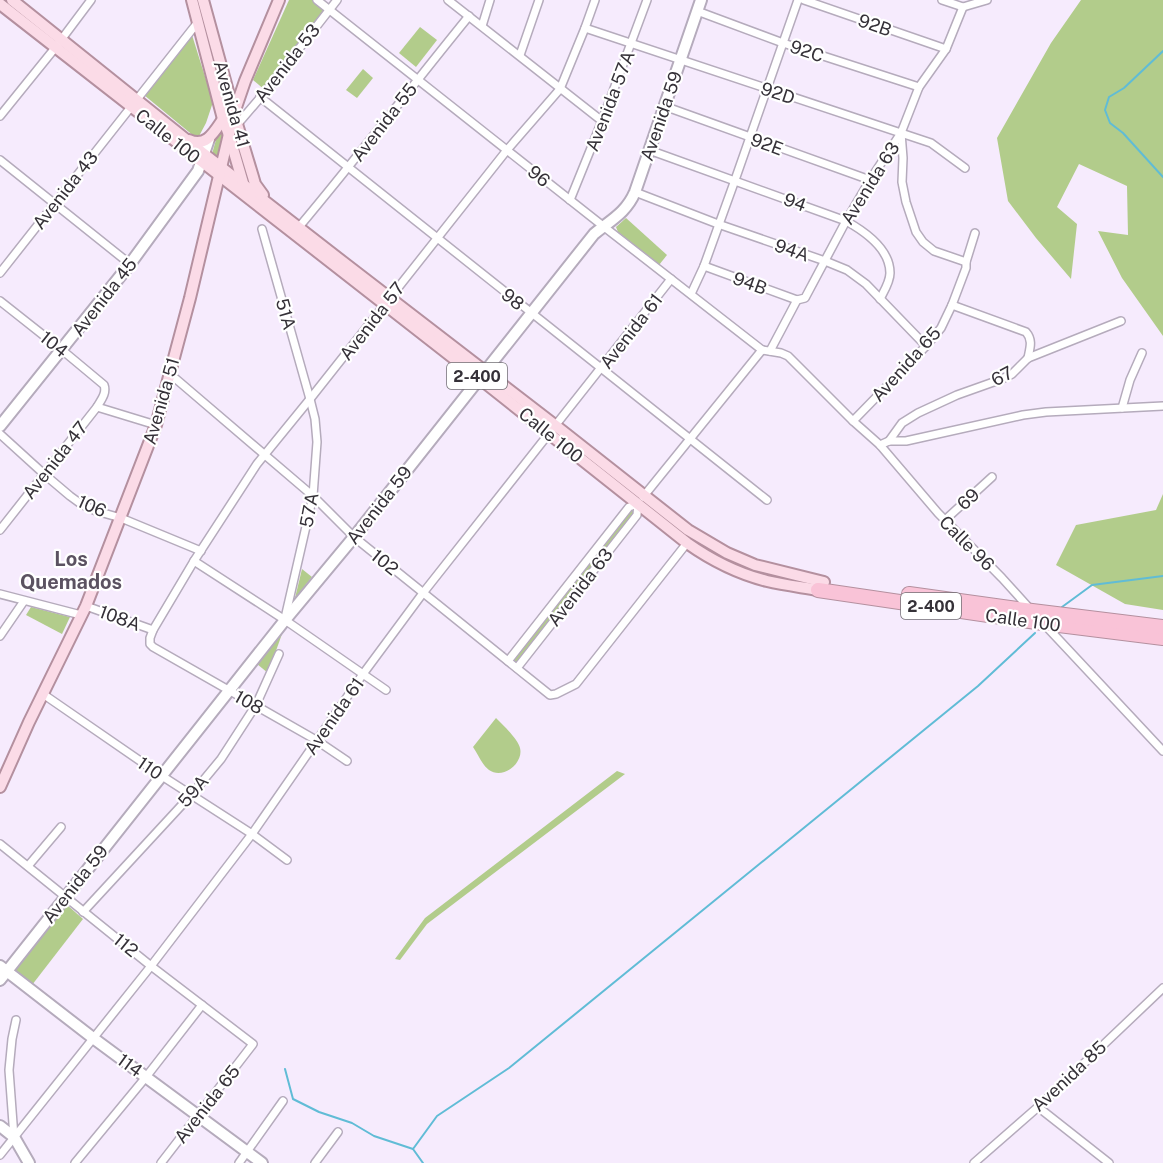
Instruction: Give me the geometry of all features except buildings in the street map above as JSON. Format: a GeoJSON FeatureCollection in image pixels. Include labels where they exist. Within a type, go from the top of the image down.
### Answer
{"type":"FeatureCollection","features":[{"type":"Feature","properties":{"kind":"highway","name":"Calle 100"},"geometry":{"type":"LineString","coordinates":[[821,586],[1163,627]]}},
{"type":"Feature","properties":{"kind":"highway","name":"Calle 100"},"geometry":{"type":"LineString","coordinates":[[821,586],[1043,623],[1163,638]]}},
{"type":"Feature","properties":{"kind":"main road","name":"Calle 100"},"geometry":{"type":"LineString","coordinates":[[12,0],[58,44]]}},
{"type":"Feature","properties":{"kind":"main road","name":"Avenida 41"},"geometry":{"type":"LineString","coordinates":[[192,0],[223,118],[249,198]]}},
{"type":"Feature","properties":{"kind":"main road","name":"Avenida 41"},"geometry":{"type":"LineString","coordinates":[[203,0],[255,184],[270,205]]}},
{"type":"Feature","properties":{"kind":"main road","name":"Avenida 51"},"geometry":{"type":"LineString","coordinates":[[0,787],[84,611],[156,425],[235,114],[245,81],[279,0]]}},
{"type":"Feature","properties":{"kind":"main road","name":"Calle 100"},"geometry":{"type":"LineString","coordinates":[[0,4],[58,44],[220,171],[249,198],[482,374],[553,430],[687,543],[705,555],[740,572],[768,581],[821,586]]}},
{"type":"Feature","properties":{"kind":"main road"},"geometry":{"type":"LineString","coordinates":[[224,73],[232,83],[240,84],[245,81]]}},
{"type":"Feature","properties":{"kind":"main road"},"geometry":{"type":"LineString","coordinates":[[211,136],[217,94]]}},
{"type":"Feature","properties":{"kind":"main road","name":"Calle 100"},"geometry":{"type":"LineString","coordinates":[[133,104],[187,139],[203,158]]}},
{"type":"Feature","properties":{"kind":"main road"},"geometry":{"type":"LineString","coordinates":[[187,139],[196,143],[205,141],[223,118],[235,114]]}},
{"type":"Feature","properties":{"kind":"main road","name":"Calle 100"},"geometry":{"type":"LineString","coordinates":[[220,171],[243,184],[299,227],[387,301]]}},
{"type":"Feature","properties":{"kind":"main road"},"geometry":{"type":"LineString","coordinates":[[213,198],[228,188],[249,198]]}},
{"type":"Feature","properties":{"kind":"main road","name":"Calle 100"},"geometry":{"type":"LineString","coordinates":[[553,430],[645,494],[688,530],[727,553],[821,586]]}},
{"type":"Feature","properties":{"kind":"street"},"geometry":{"type":"LineString","coordinates":[[0,116],[91,0]]}},
{"type":"Feature","properties":{"kind":"street","name":"96"},"geometry":{"type":"LineString","coordinates":[[317,0],[603,226],[766,351]]}},
{"type":"Feature","properties":{"kind":"street","name":"Avenida 53"},"geometry":{"type":"LineString","coordinates":[[235,114],[260,98],[337,0]]}},
{"type":"Feature","properties":{"kind":"street"},"geometry":{"type":"LineString","coordinates":[[448,0],[602,121]]}},
{"type":"Feature","properties":{"kind":"street"},"geometry":{"type":"LineString","coordinates":[[482,26],[490,0]]}},
{"type":"Feature","properties":{"kind":"street"},"geometry":{"type":"LineString","coordinates":[[520,55],[539,0]]}},
{"type":"Feature","properties":{"kind":"street","name":"Avenida 57"},"geometry":{"type":"LineString","coordinates":[[150,644],[153,630],[194,561],[257,464],[507,150],[560,89],[595,0]]}},
{"type":"Feature","properties":{"kind":"street","name":"Avenida 57A"},"geometry":{"type":"LineString","coordinates":[[570,200],[632,44],[647,0]]}},
{"type":"Feature","properties":{"kind":"street","name":"Avenida 61"},"geometry":{"type":"LineString","coordinates":[[691,294],[704,266],[798,0]]}},
{"type":"Feature","properties":{"kind":"street","name":"92B"},"geometry":{"type":"LineString","coordinates":[[804,0],[946,49]]}},
{"type":"Feature","properties":{"kind":"street"},"geometry":{"type":"LineString","coordinates":[[942,0],[963,7],[987,0]]}},
{"type":"Feature","properties":{"kind":"street","name":"92C"},"geometry":{"type":"LineString","coordinates":[[699,5],[783,43],[919,87]]}},
{"type":"Feature","properties":{"kind":"street","name":"Avenida 59"},"geometry":{"type":"LineString","coordinates":[[2,973],[354,537],[594,234],[625,210],[635,192],[699,5]]}},
{"type":"Feature","properties":{"kind":"street","name":"Avenida 63"},"geometry":{"type":"LineString","coordinates":[[517,668],[637,515],[638,504],[645,494],[766,351],[797,300],[805,298],[846,220],[901,134],[919,87],[946,49],[963,7]]}},
{"type":"Feature","properties":{"kind":"street","name":"Avenida 55"},"geometry":{"type":"LineString","coordinates":[[299,227],[469,16]]}},
{"type":"Feature","properties":{"kind":"street","name":"Avenida 43"},"geometry":{"type":"LineString","coordinates":[[0,273],[198,22]]}},
{"type":"Feature","properties":{"kind":"street","name":"92D"},"geometry":{"type":"LineString","coordinates":[[585,28],[931,143],[965,168]]}},
{"type":"Feature","properties":{"kind":"street","name":"98"},"geometry":{"type":"LineString","coordinates":[[260,98],[767,500]]}},
{"type":"Feature","properties":{"kind":"street","name":"92E"},"geometry":{"type":"LineString","coordinates":[[664,106],[870,180]]}},
{"type":"Feature","properties":{"kind":"street"},"geometry":{"type":"LineString","coordinates":[[901,134],[902,182],[916,232],[934,251],[966,262]]}},
{"type":"Feature","properties":{"kind":"street","name":"Avenida 45"},"geometry":{"type":"LineString","coordinates":[[0,426],[130,264],[198,171],[211,136]]}},
{"type":"Feature","properties":{"kind":"street","name":"94"},"geometry":{"type":"LineString","coordinates":[[650,150],[846,220],[870,236],[888,261],[890,272],[880,299]]}},
{"type":"Feature","properties":{"kind":"street"},"geometry":{"type":"LineString","coordinates":[[0,160],[130,264]]}},
{"type":"Feature","properties":{"kind":"street","name":"94A"},"geometry":{"type":"LineString","coordinates":[[635,192],[847,270],[866,284],[926,346]]}},
{"type":"Feature","properties":{"kind":"street","name":"51A"},"geometry":{"type":"LineString","coordinates":[[262,229],[310,399]]}},
{"type":"Feature","properties":{"kind":"street","name":"Avenida 65"},"geometry":{"type":"LineString","coordinates":[[853,421],[926,346],[941,327],[966,268],[975,233]]}},
{"type":"Feature","properties":{"kind":"street","name":"94B"},"geometry":{"type":"LineString","coordinates":[[704,266],[797,300]]}},
{"type":"Feature","properties":{"kind":"street","name":"Avenida 61"},"geometry":{"type":"LineString","coordinates":[[0,1155],[151,966],[252,834],[316,740],[423,593],[671,279]]}},
{"type":"Feature","properties":{"kind":"street","name":"104"},"geometry":{"type":"LineString","coordinates":[[0,301],[104,385],[105,389]]}},
{"type":"Feature","properties":{"kind":"street"},"geometry":{"type":"LineString","coordinates":[[952,305],[1026,332],[1031,340],[1028,358]]}},
{"type":"Feature","properties":{"kind":"street","name":"67"},"geometry":{"type":"LineString","coordinates":[[889,441],[902,423],[918,413],[957,395],[1002,379],[1028,358],[1121,321]]}},
{"type":"Feature","properties":{"kind":"street","name":"Calle 96"},"geometry":{"type":"LineString","coordinates":[[766,351],[788,356],[880,445],[945,520],[1163,751]]}},
{"type":"Feature","properties":{"kind":"street"},"geometry":{"type":"LineString","coordinates":[[1122,408],[1130,380],[1142,353]]}},
{"type":"Feature","properties":{"kind":"street","name":"102"},"geometry":{"type":"LineString","coordinates":[[169,376],[184,385],[265,454],[313,496],[354,537],[550,695],[576,684],[687,543]]}},
{"type":"Feature","properties":{"kind":"street","name":"Avenida 47"},"geometry":{"type":"LineString","coordinates":[[0,530],[97,407],[105,394],[105,389]]}},
{"type":"Feature","properties":{"kind":"street","name":"57A"},"geometry":{"type":"LineString","coordinates":[[285,620],[313,496],[317,442],[315,418],[310,399]]}},
{"type":"Feature","properties":{"kind":"street"},"geometry":{"type":"LineString","coordinates":[[880,445],[889,441],[906,441],[1023,415],[1163,406]]}},
{"type":"Feature","properties":{"kind":"street"},"geometry":{"type":"LineString","coordinates":[[97,407],[156,425]]}},
{"type":"Feature","properties":{"kind":"street","name":"106"},"geometry":{"type":"LineString","coordinates":[[0,434],[81,504],[201,551]]}},
{"type":"Feature","properties":{"kind":"street","name":"69"},"geometry":{"type":"LineString","coordinates":[[945,520],[992,477]]}},
{"type":"Feature","properties":{"kind":"street","name":"Avenida 63"},"geometry":{"type":"LineString","coordinates":[[508,661],[629,507],[638,504]]}},
{"type":"Feature","properties":{"kind":"street"},"geometry":{"type":"LineString","coordinates":[[194,561],[386,690]]}},
{"type":"Feature","properties":{"kind":"street","name":"108A"},"geometry":{"type":"LineString","coordinates":[[0,594],[24,601],[84,611],[153,630]]}},
{"type":"Feature","properties":{"kind":"street"},"geometry":{"type":"LineString","coordinates":[[0,636],[24,601]]}},
{"type":"Feature","properties":{"kind":"street","name":"108"},"geometry":{"type":"LineString","coordinates":[[150,644],[316,740],[347,761]]}},
{"type":"Feature","properties":{"kind":"street","name":"59A"},"geometry":{"type":"LineString","coordinates":[[83,912],[222,759],[256,705],[279,654]]}},
{"type":"Feature","properties":{"kind":"street","name":"110"},"geometry":{"type":"LineString","coordinates":[[43,694],[162,776],[252,834],[287,860]]}},
{"type":"Feature","properties":{"kind":"street"},"geometry":{"type":"LineString","coordinates":[[28,866],[61,827]]}},
{"type":"Feature","properties":{"kind":"street","name":"112"},"geometry":{"type":"LineString","coordinates":[[0,844],[151,966],[253,1044]]}},
{"type":"Feature","properties":{"kind":"street","name":"114"},"geometry":{"type":"LineString","coordinates":[[2,973],[262,1163]]}},
{"type":"Feature","properties":{"kind":"street","name":"Avenida 85"},"geometry":{"type":"LineString","coordinates":[[974,1163],[1038,1107],[1163,988]]}},
{"type":"Feature","properties":{"kind":"street"},"geometry":{"type":"LineString","coordinates":[[75,1163],[202,1005]]}},
{"type":"Feature","properties":{"kind":"street"},"geometry":{"type":"LineString","coordinates":[[14,1137],[9,1070],[16,1020]]}},
{"type":"Feature","properties":{"kind":"street","name":"Avenida 65"},"geometry":{"type":"LineString","coordinates":[[161,1163],[253,1044]]}},
{"type":"Feature","properties":{"kind":"street"},"geometry":{"type":"LineString","coordinates":[[239,1163],[283,1101]]}},
{"type":"Feature","properties":{"kind":"street"},"geometry":{"type":"LineString","coordinates":[[1038,1107],[1109,1163]]}},
{"type":"Feature","properties":{"kind":"street"},"geometry":{"type":"LineString","coordinates":[[0,1126],[14,1137],[28,1163]]}},
{"type":"Feature","properties":{"kind":"street"},"geometry":{"type":"LineString","coordinates":[[315,1163],[338,1132]]}},
{"type":"Feature","properties":{"kind":"green space"},"geometry":{"type":"Polygon","coordinates":[[[289,0],[317,0],[329,10],[266,91],[253,80],[289,0]]]}},
{"type":"Feature","properties":{"kind":"green space"},"geometry":{"type":"Polygon","coordinates":[[[1081,0],[1163,0],[1163,336],[1122,278],[1098,231],[1128,235],[1127,186],[1079,164],[1057,207],[1077,224],[1071,279],[1008,201],[997,138],[1051,43],[1081,0]]]}},
{"type":"Feature","properties":{"kind":"green space"},"geometry":{"type":"Polygon","coordinates":[[[420,27],[437,40],[416,67],[399,53],[420,27]]]}},
{"type":"Feature","properties":{"kind":"green space"},"geometry":{"type":"Polygon","coordinates":[[[192,35],[213,102],[198,138],[144,95],[192,35]]]}},
{"type":"Feature","properties":{"kind":"green space"},"geometry":{"type":"Polygon","coordinates":[[[363,69],[373,78],[357,98],[346,90],[363,69]]]}},
{"type":"Feature","properties":{"kind":"green space"},"geometry":{"type":"Polygon","coordinates":[[[219,129],[224,129],[221,149],[217,156],[212,154],[219,129]]]}},
{"type":"Feature","properties":{"kind":"green space"},"geometry":{"type":"Polygon","coordinates":[[[626,218],[667,255],[659,265],[618,232],[616,227],[626,218]]]}},
{"type":"Feature","properties":{"kind":"green space"},"geometry":{"type":"Polygon","coordinates":[[[1163,494],[1163,610],[1125,604],[1056,565],[1076,525],[1156,510],[1163,494]]]}},
{"type":"Feature","properties":{"kind":"green space"},"geometry":{"type":"Polygon","coordinates":[[[644,500],[690,536],[823,587],[768,577],[721,559],[668,522],[643,502],[644,500]]]}},
{"type":"Feature","properties":{"kind":"green space"},"geometry":{"type":"Polygon","coordinates":[[[636,507],[635,514],[517,665],[511,661],[631,509],[636,507]]]}},
{"type":"Feature","properties":{"kind":"green space"},"geometry":{"type":"Polygon","coordinates":[[[302,569],[312,577],[295,598],[302,569]]]}},
{"type":"Feature","properties":{"kind":"green space"},"geometry":{"type":"Polygon","coordinates":[[[31,607],[70,617],[62,634],[26,615],[31,607]]]}},
{"type":"Feature","properties":{"kind":"green space"},"geometry":{"type":"Polygon","coordinates":[[[282,634],[268,673],[257,664],[282,634]]]}},
{"type":"Feature","properties":{"kind":"green space"},"geometry":{"type":"Polygon","coordinates":[[[496,718],[513,736],[520,748],[516,764],[500,773],[489,770],[473,747],[496,718]]]}},
{"type":"Feature","properties":{"kind":"green space"},"geometry":{"type":"Polygon","coordinates":[[[617,771],[625,774],[427,924],[400,960],[395,959],[425,918],[617,771]]]}},
{"type":"Feature","properties":{"kind":"green space"},"geometry":{"type":"Polygon","coordinates":[[[66,904],[83,919],[32,985],[15,970],[66,904]]]}},
{"type":"Feature","properties":{"kind":"waterway"},"geometry":{"type":"LineString","coordinates":[[1163,51],[1124,88],[1109,97],[1105,110],[1110,123],[1123,133],[1163,177]]}},
{"type":"Feature","properties":{"kind":"waterway"},"geometry":{"type":"LineString","coordinates":[[1062,607],[1092,585],[1163,576]]}},
{"type":"Feature","properties":{"kind":"waterway"},"geometry":{"type":"LineString","coordinates":[[413,1149],[437,1116],[509,1068],[978,686],[1035,633]]}},
{"type":"Feature","properties":{"kind":"waterway"},"geometry":{"type":"LineString","coordinates":[[285,1069],[293,1099],[319,1112],[352,1123],[374,1136],[413,1149],[423,1163]]}},
{"type":"Feature","properties":{"kind":"district","name":"Los Quemados"},"geometry":{"type":"Point","coordinates":[71,570]}}]}
